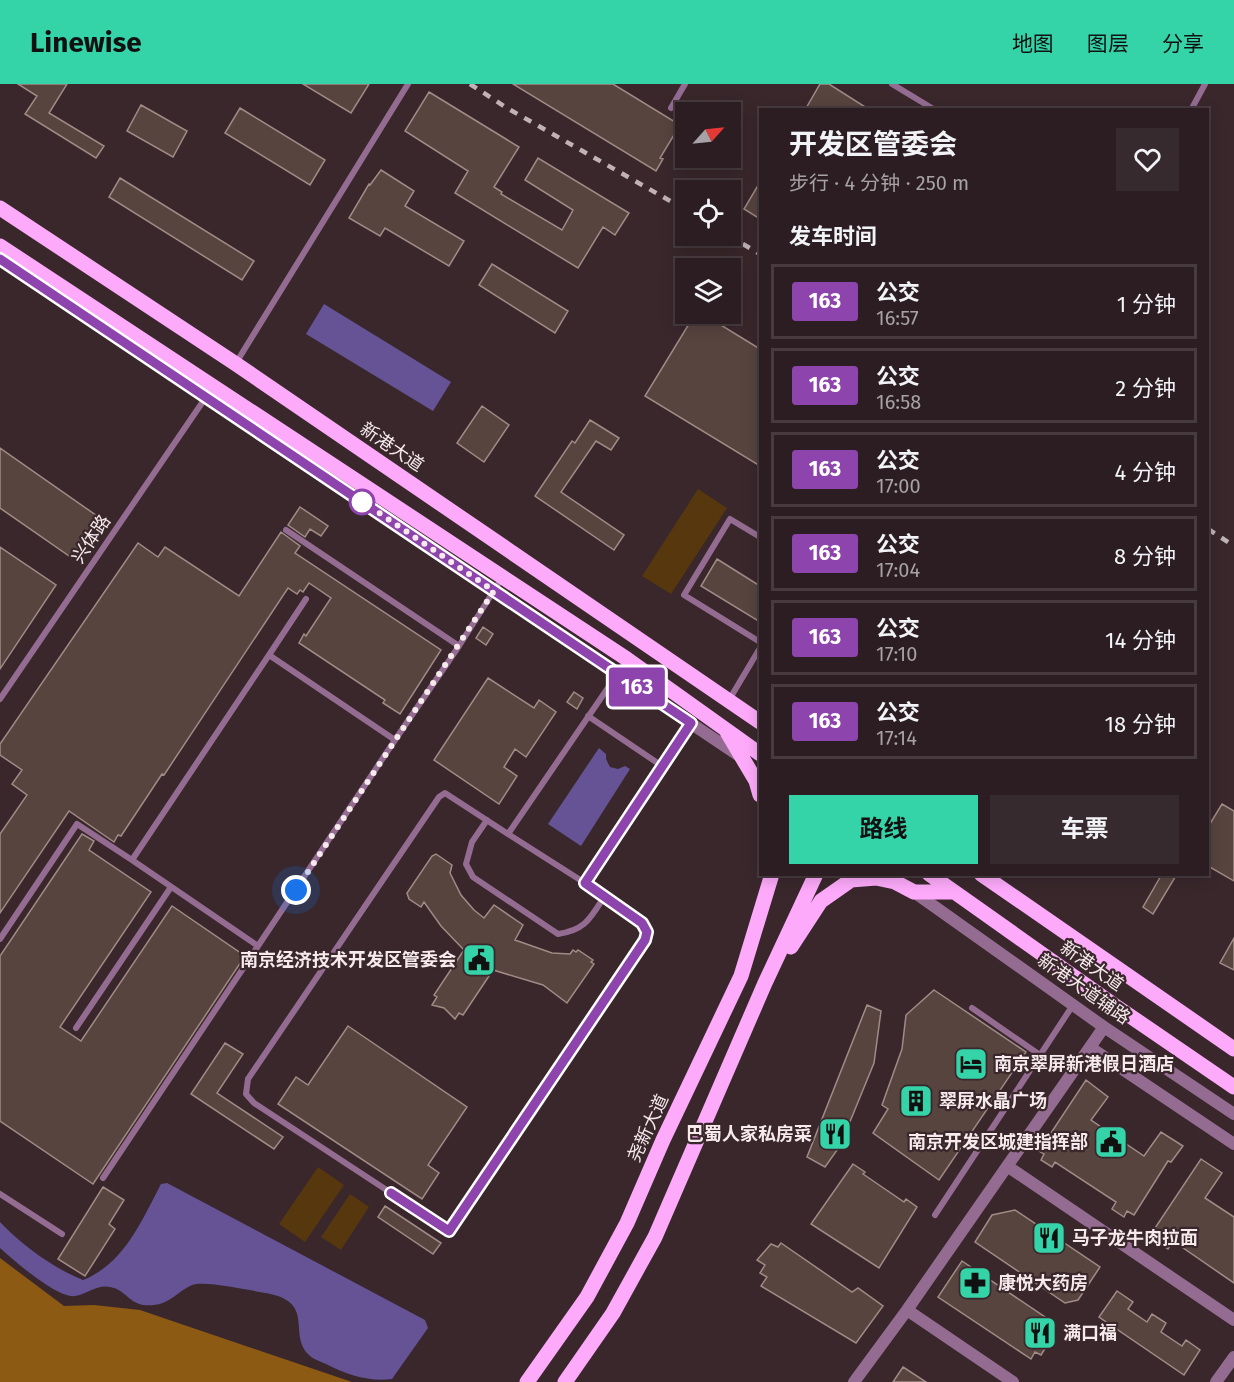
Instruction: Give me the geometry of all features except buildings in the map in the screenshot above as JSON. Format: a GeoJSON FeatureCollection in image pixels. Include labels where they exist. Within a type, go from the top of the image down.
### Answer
{"type":"FeatureCollection","features":[{"type":"Feature","properties":{"kind":"main road","name":"新港大道"},"geometry":{"type":"LineString","coordinates":[[0,207],[236,364],[759,721]]}},
{"type":"Feature","properties":{"kind":"main road"},"geometry":{"type":"LineString","coordinates":[[0,246],[627,659],[759,753]]}},
{"type":"Feature","properties":{"kind":"main road"},"geometry":{"type":"LineString","coordinates":[[724,727],[756,782],[759,792]]}},
{"type":"Feature","properties":{"kind":"main road","name":"尧新大道"},"geometry":{"type":"LineString","coordinates":[[526,1382],[587,1297],[627,1223],[663,1140],[741,976],[771,876]]}},
{"type":"Feature","properties":{"kind":"main road"},"geometry":{"type":"LineString","coordinates":[[566,1382],[613,1313],[655,1237],[765,983],[815,876]]}},
{"type":"Feature","properties":{"kind":"main road","name":"新港大道"},"geometry":{"type":"LineString","coordinates":[[932,876],[1234,1087]]}},
{"type":"Feature","properties":{"kind":"main road","name":"新港大道"},"geometry":{"type":"LineString","coordinates":[[984,876],[1234,1049]]}},
{"type":"Feature","properties":{"kind":"main road"},"geometry":{"type":"LineString","coordinates":[[765,983],[821,901],[851,880],[876,878],[895,882],[914,892],[953,892]]}},
{"type":"Feature","properties":{"kind":"street"},"geometry":{"type":"LineString","coordinates":[[0,259],[741,757]]}},
{"type":"Feature","properties":{"kind":"street","name":"新港大道辅路"},"geometry":{"type":"LineString","coordinates":[[914,892],[1104,1027],[1234,1114]]}},
{"type":"Feature","properties":{"kind":"street"},"geometry":{"type":"LineString","coordinates":[[855,1382],[1104,1027]]}},
{"type":"Feature","properties":{"kind":"street"},"geometry":{"type":"LineString","coordinates":[[1091,1048],[1234,1144]]}},
{"type":"Feature","properties":{"kind":"street"},"geometry":{"type":"LineString","coordinates":[[1007,1166],[1234,1320]]}},
{"type":"Feature","properties":{"kind":"street"},"geometry":{"type":"LineString","coordinates":[[907,1310],[1013,1382]]}},
{"type":"Feature","properties":{"kind":"street"},"geometry":{"type":"LineString","coordinates":[[1216,1382],[1234,1357]]}},
{"type":"Feature","properties":{"kind":"lane"},"geometry":{"type":"LineString","coordinates":[[236,364],[408,84]]}},
{"type":"Feature","properties":{"kind":"lane"},"geometry":{"type":"LineString","coordinates":[[671,108],[685,84]]}},
{"type":"Feature","properties":{"kind":"lane"},"geometry":{"type":"LineString","coordinates":[[892,84],[932,108]]}},
{"type":"Feature","properties":{"kind":"lane"},"geometry":{"type":"LineString","coordinates":[[1192,108],[1205,84]]}},
{"type":"Feature","properties":{"kind":"lane","name":"兴体路"},"geometry":{"type":"LineString","coordinates":[[0,699],[206,397]]}},
{"type":"Feature","properties":{"kind":"lane"},"geometry":{"type":"LineString","coordinates":[[759,536],[730,519],[684,595],[759,641]]}},
{"type":"Feature","properties":{"kind":"lane"},"geometry":{"type":"LineString","coordinates":[[286,530],[459,646]]}},
{"type":"Feature","properties":{"kind":"lane"},"geometry":{"type":"LineString","coordinates":[[103,1178],[503,578]]}},
{"type":"Feature","properties":{"kind":"lane"},"geometry":{"type":"LineString","coordinates":[[132,860],[306,599]]}},
{"type":"Feature","properties":{"kind":"lane"},"geometry":{"type":"LineString","coordinates":[[729,700],[759,650]]}},
{"type":"Feature","properties":{"kind":"lane"},"geometry":{"type":"LineString","coordinates":[[269,655],[395,740]]}},
{"type":"Feature","properties":{"kind":"lane"},"geometry":{"type":"LineString","coordinates":[[508,834],[627,659]]}},
{"type":"Feature","properties":{"kind":"lane"},"geometry":{"type":"LineString","coordinates":[[585,883],[700,710]]}},
{"type":"Feature","properties":{"kind":"lane"},"geometry":{"type":"LineString","coordinates":[[588,716],[662,766]]}},
{"type":"Feature","properties":{"kind":"lane"},"geometry":{"type":"LineString","coordinates":[[445,793],[508,834],[642,923],[647,932],[645,940],[449,1231],[254,1103],[246,1094],[248,1079],[439,797],[445,793]]}},
{"type":"Feature","properties":{"kind":"lane"},"geometry":{"type":"LineString","coordinates":[[487,820],[472,842],[466,864],[473,878],[558,934],[576,931],[592,916],[604,897]]}},
{"type":"Feature","properties":{"kind":"lane"},"geometry":{"type":"LineString","coordinates":[[0,939],[77,824],[258,946]]}},
{"type":"Feature","properties":{"kind":"lane"},"geometry":{"type":"LineString","coordinates":[[76,1028],[171,887]]}},
{"type":"Feature","properties":{"kind":"lane"},"geometry":{"type":"LineString","coordinates":[[935,1215],[1073,1004]]}},
{"type":"Feature","properties":{"kind":"lane"},"geometry":{"type":"LineString","coordinates":[[972,1008],[1040,1055]]}},
{"type":"Feature","properties":{"kind":"lane"},"geometry":{"type":"LineString","coordinates":[[0,1194],[62,1234]]}},
{"type":"Feature","properties":{"kind":"shaded area"},"geometry":{"type":"Polygon","coordinates":[[[324,304],[451,382],[433,411],[306,334],[324,304]]]}},
{"type":"Feature","properties":{"kind":"shaded area"},"geometry":{"type":"Polygon","coordinates":[[[698,489],[727,508],[671,594],[642,576],[698,489]]]}},
{"type":"Feature","properties":{"kind":"shaded area"},"geometry":{"type":"Polygon","coordinates":[[[599,748],[606,754],[610,767],[618,769],[625,766],[630,769],[581,846],[548,824],[599,748]]]}},
{"type":"Feature","properties":{"kind":"shaded area"},"geometry":{"type":"Polygon","coordinates":[[[318,1167],[344,1185],[305,1242],[279,1224],[318,1167]]]}},
{"type":"Feature","properties":{"kind":"shaded area"},"geometry":{"type":"Polygon","coordinates":[[[167,1183],[425,1320],[428,1328],[392,1379],[367,1379],[343,1372],[310,1356],[300,1337],[296,1311],[291,1303],[281,1297],[204,1284],[190,1286],[168,1300],[154,1305],[139,1304],[116,1289],[106,1286],[75,1296],[67,1295],[36,1278],[0,1248],[0,1222],[18,1240],[39,1255],[83,1280],[97,1273],[121,1252],[139,1226],[161,1184],[167,1183]]]}},
{"type":"Feature","properties":{"kind":"shaded area"},"geometry":{"type":"Polygon","coordinates":[[[350,1194],[369,1207],[341,1250],[321,1237],[350,1194]]]}},
{"type":"Feature","properties":{"kind":"shaded area"},"geometry":{"type":"Polygon","coordinates":[[[0,1258],[64,1306],[94,1305],[140,1310],[352,1382],[0,1382],[0,1258]]]}},
{"type":"Feature","properties":{"kind":"railway"},"geometry":{"type":"LineString","coordinates":[[470,84],[507,108],[675,204]]}},
{"type":"Feature","properties":{"kind":"railway"},"geometry":{"type":"LineString","coordinates":[[741,243],[759,253]]}},
{"type":"Feature","properties":{"kind":"railway"},"geometry":{"type":"LineString","coordinates":[[1209,530],[1234,546]]}},
{"type":"Feature","properties":{"kind":"bus line","name":"163"},"geometry":{"type":"LineString","coordinates":[[0,259],[691,723],[585,883],[642,923],[647,932],[645,940],[449,1231],[391,1193]]}},
{"type":"Feature","properties":{"kind":"place","name":"南京经济技术开发区管委会"},"geometry":{"type":"Point","coordinates":[479,960]}},
{"type":"Feature","properties":{"kind":"place","name":"南京翠屏新港假日酒店"},"geometry":{"type":"Point","coordinates":[971,1064]}},
{"type":"Feature","properties":{"kind":"place","name":"翠屏水晶广场"},"geometry":{"type":"Point","coordinates":[916,1101]}},
{"type":"Feature","properties":{"kind":"place","name":"巴蜀人家私房菜"},"geometry":{"type":"Point","coordinates":[835,1134]}},
{"type":"Feature","properties":{"kind":"place","name":"南京开发区城建指挥部"},"geometry":{"type":"Point","coordinates":[1111,1142]}},
{"type":"Feature","properties":{"kind":"place","name":"马子龙牛肉拉面"},"geometry":{"type":"Point","coordinates":[1049,1238]}},
{"type":"Feature","properties":{"kind":"place","name":"康悦大药房"},"geometry":{"type":"Point","coordinates":[975,1283]}},
{"type":"Feature","properties":{"kind":"place","name":"满口福"},"geometry":{"type":"Point","coordinates":[1040,1333]}},
{"type":"Feature","properties":{"kind":"route"},"geometry":{"type":"LineString","coordinates":[[296,890],[494,591],[360,500],[362,502]]}}]}
